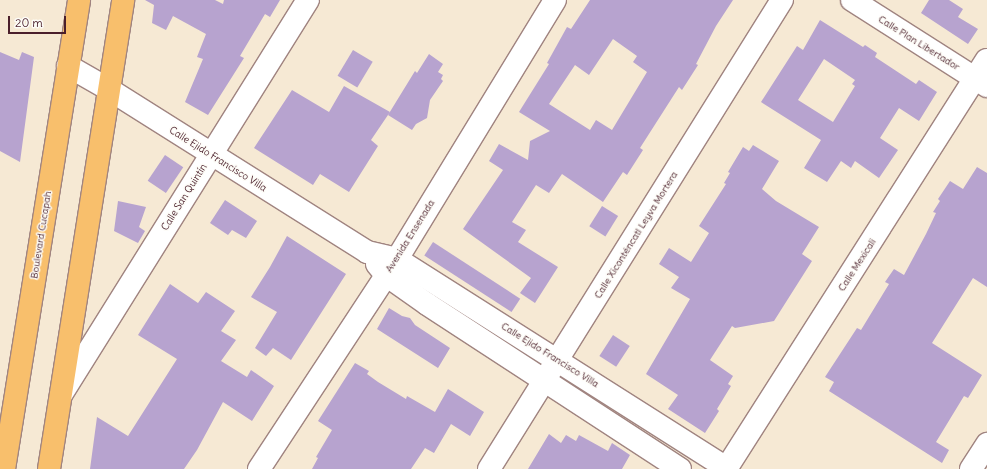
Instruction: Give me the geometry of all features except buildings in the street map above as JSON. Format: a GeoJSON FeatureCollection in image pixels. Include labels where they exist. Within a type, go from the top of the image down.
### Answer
{"type":"FeatureCollection","features":[{"type":"Feature","properties":{"kind":"main road","name":"Boulevard Cucapah"},"geometry":{"type":"LineString","coordinates":[[4,469],[5,434],[79,0]]}},
{"type":"Feature","properties":{"kind":"main road"},"geometry":{"type":"LineString","coordinates":[[49,469],[124,0]]}},
{"type":"Feature","properties":{"kind":"street","name":"Calle San Quintín"},"geometry":{"type":"LineString","coordinates":[[61,395],[210,154],[308,0]]}},
{"type":"Feature","properties":{"kind":"street","name":"Avenida Ensenada"},"geometry":{"type":"LineString","coordinates":[[259,469],[391,267],[555,0]]}},
{"type":"Feature","properties":{"kind":"street","name":"Calle Xiconténcatl Leyva Mortera"},"geometry":{"type":"LineString","coordinates":[[489,469],[782,0]]}},
{"type":"Feature","properties":{"kind":"street","name":"Calle Plan Libertador"},"geometry":{"type":"LineString","coordinates":[[852,0],[981,82]]}},
{"type":"Feature","properties":{"kind":"street","name":"Calle Mexicali"},"geometry":{"type":"LineString","coordinates":[[727,469],[981,82],[987,60]]}},
{"type":"Feature","properties":{"kind":"street","name":"Calle Ejido Francisco Villa"},"geometry":{"type":"LineString","coordinates":[[68,66],[110,90],[391,267],[558,360],[727,469]]}},
{"type":"Feature","properties":{"kind":"street","name":"Calle Ejido Francisco Villa"},"geometry":{"type":"LineString","coordinates":[[391,267],[544,382],[680,469]]}},
{"type":"Feature","properties":{"kind":"street"},"geometry":{"type":"LineString","coordinates":[[971,469],[987,444]]}}]}
